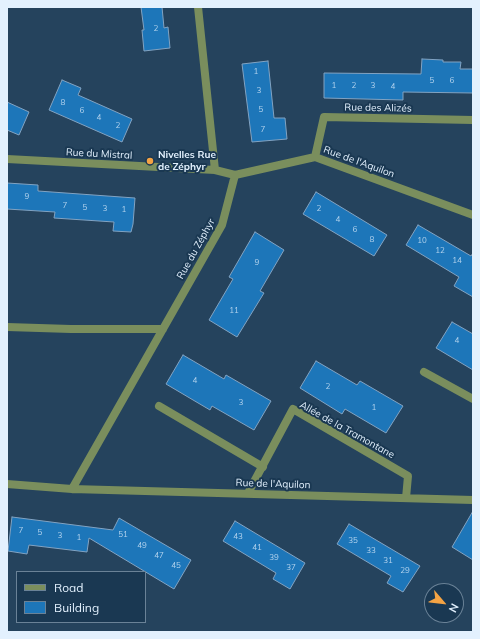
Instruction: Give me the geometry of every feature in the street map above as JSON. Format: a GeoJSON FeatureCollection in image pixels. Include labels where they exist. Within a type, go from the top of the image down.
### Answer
{"type":"FeatureCollection","features":[{"type":"Feature","properties":{"kind":"street"},"geometry":{"type":"LineString","coordinates":[[198,7],[215,170],[235,175]]}},
{"type":"Feature","properties":{"kind":"street","name":"Rue des Alizés"},"geometry":{"type":"LineString","coordinates":[[314,157],[324,117],[473,120]]}},
{"type":"Feature","properties":{"kind":"street","name":"Rue de l'Aquilon"},"geometry":{"type":"LineString","coordinates":[[235,175],[314,157],[473,214]]}},
{"type":"Feature","properties":{"kind":"street","name":"Rue du Mistral"},"geometry":{"type":"LineString","coordinates":[[7,159],[215,170]]}},
{"type":"Feature","properties":{"kind":"street","name":"Rue du Zéphyr"},"geometry":{"type":"LineString","coordinates":[[72,489],[222,225],[235,175]]}},
{"type":"Feature","properties":{"kind":"street"},"geometry":{"type":"LineString","coordinates":[[7,327],[70,329],[163,328]]}},
{"type":"Feature","properties":{"kind":"street"},"geometry":{"type":"LineString","coordinates":[[424,372],[473,399]]}},
{"type":"Feature","properties":{"kind":"street"},"geometry":{"type":"LineString","coordinates":[[159,406],[263,467]]}},
{"type":"Feature","properties":{"kind":"street","name":"Allée de la Tramontane"},"geometry":{"type":"LineString","coordinates":[[248,493],[293,409],[408,476],[406,498]]}},
{"type":"Feature","properties":{"kind":"street","name":"Rue de l'Aquilon"},"geometry":{"type":"LineString","coordinates":[[7,484],[72,489],[473,500]]}},
{"type":"Feature","properties":{"kind":"building"},"geometry":{"type":"Polygon","coordinates":[[[141,7],[162,7],[164,28],[168,27],[170,48],[144,51],[142,30],[144,30],[141,7]]]}},
{"type":"Feature","properties":{"kind":"building"},"geometry":{"type":"Polygon","coordinates":[[[422,59],[443,60],[443,62],[461,62],[460,69],[473,69],[473,93],[403,92],[403,100],[324,98],[324,73],[421,74],[422,59]]]}},
{"type":"Feature","properties":{"kind":"building"},"geometry":{"type":"Polygon","coordinates":[[[268,61],[274,118],[285,118],[287,139],[252,142],[242,64],[268,61]]]}},
{"type":"Feature","properties":{"kind":"building"},"geometry":{"type":"Polygon","coordinates":[[[62,80],[81,88],[78,95],[132,119],[122,142],[49,110],[62,80]]]}},
{"type":"Feature","properties":{"kind":"building"},"geometry":{"type":"Polygon","coordinates":[[[7,102],[29,112],[19,135],[7,130],[7,102]]]}},
{"type":"Feature","properties":{"kind":"building"},"geometry":{"type":"Polygon","coordinates":[[[7,183],[38,185],[38,191],[135,198],[131,232],[113,231],[114,222],[54,218],[55,212],[7,209],[7,183]]]}},
{"type":"Feature","properties":{"kind":"building"},"geometry":{"type":"Polygon","coordinates":[[[316,192],[387,235],[374,256],[303,214],[316,192]]]}},
{"type":"Feature","properties":{"kind":"building"},"geometry":{"type":"Polygon","coordinates":[[[418,225],[471,256],[473,253],[473,297],[454,286],[459,277],[406,245],[418,225]]]}},
{"type":"Feature","properties":{"kind":"building"},"geometry":{"type":"Polygon","coordinates":[[[255,232],[284,250],[260,291],[264,293],[237,337],[209,320],[233,279],[229,277],[255,232]]]}},
{"type":"Feature","properties":{"kind":"building"},"geometry":{"type":"Polygon","coordinates":[[[452,322],[473,334],[473,370],[436,348],[452,322]]]}},
{"type":"Feature","properties":{"kind":"building"},"geometry":{"type":"Polygon","coordinates":[[[183,355],[224,379],[226,375],[271,401],[254,430],[212,406],[210,410],[166,384],[183,355]]]}},
{"type":"Feature","properties":{"kind":"building"},"geometry":{"type":"Polygon","coordinates":[[[316,361],[357,385],[360,381],[403,406],[386,433],[345,409],[342,414],[300,388],[316,361]]]}},
{"type":"Feature","properties":{"kind":"building"},"geometry":{"type":"Polygon","coordinates":[[[473,511],[473,560],[452,547],[473,511]]]}},
{"type":"Feature","properties":{"kind":"building"},"geometry":{"type":"Polygon","coordinates":[[[12,517],[113,530],[119,518],[191,560],[174,589],[89,538],[87,552],[29,545],[27,554],[8,551],[12,517]]]}},
{"type":"Feature","properties":{"kind":"building"},"geometry":{"type":"Polygon","coordinates":[[[235,521],[305,563],[290,589],[273,579],[276,573],[223,541],[235,521]]]}},
{"type":"Feature","properties":{"kind":"building"},"geometry":{"type":"Polygon","coordinates":[[[349,524],[420,566],[403,592],[387,583],[391,576],[337,544],[349,524]]]}},
{"type":"Feature","properties":{"kind":"place","name":"Nivelles Rue de Zéphyr"},"geometry":{"type":"Point","coordinates":[150,161]}}]}
